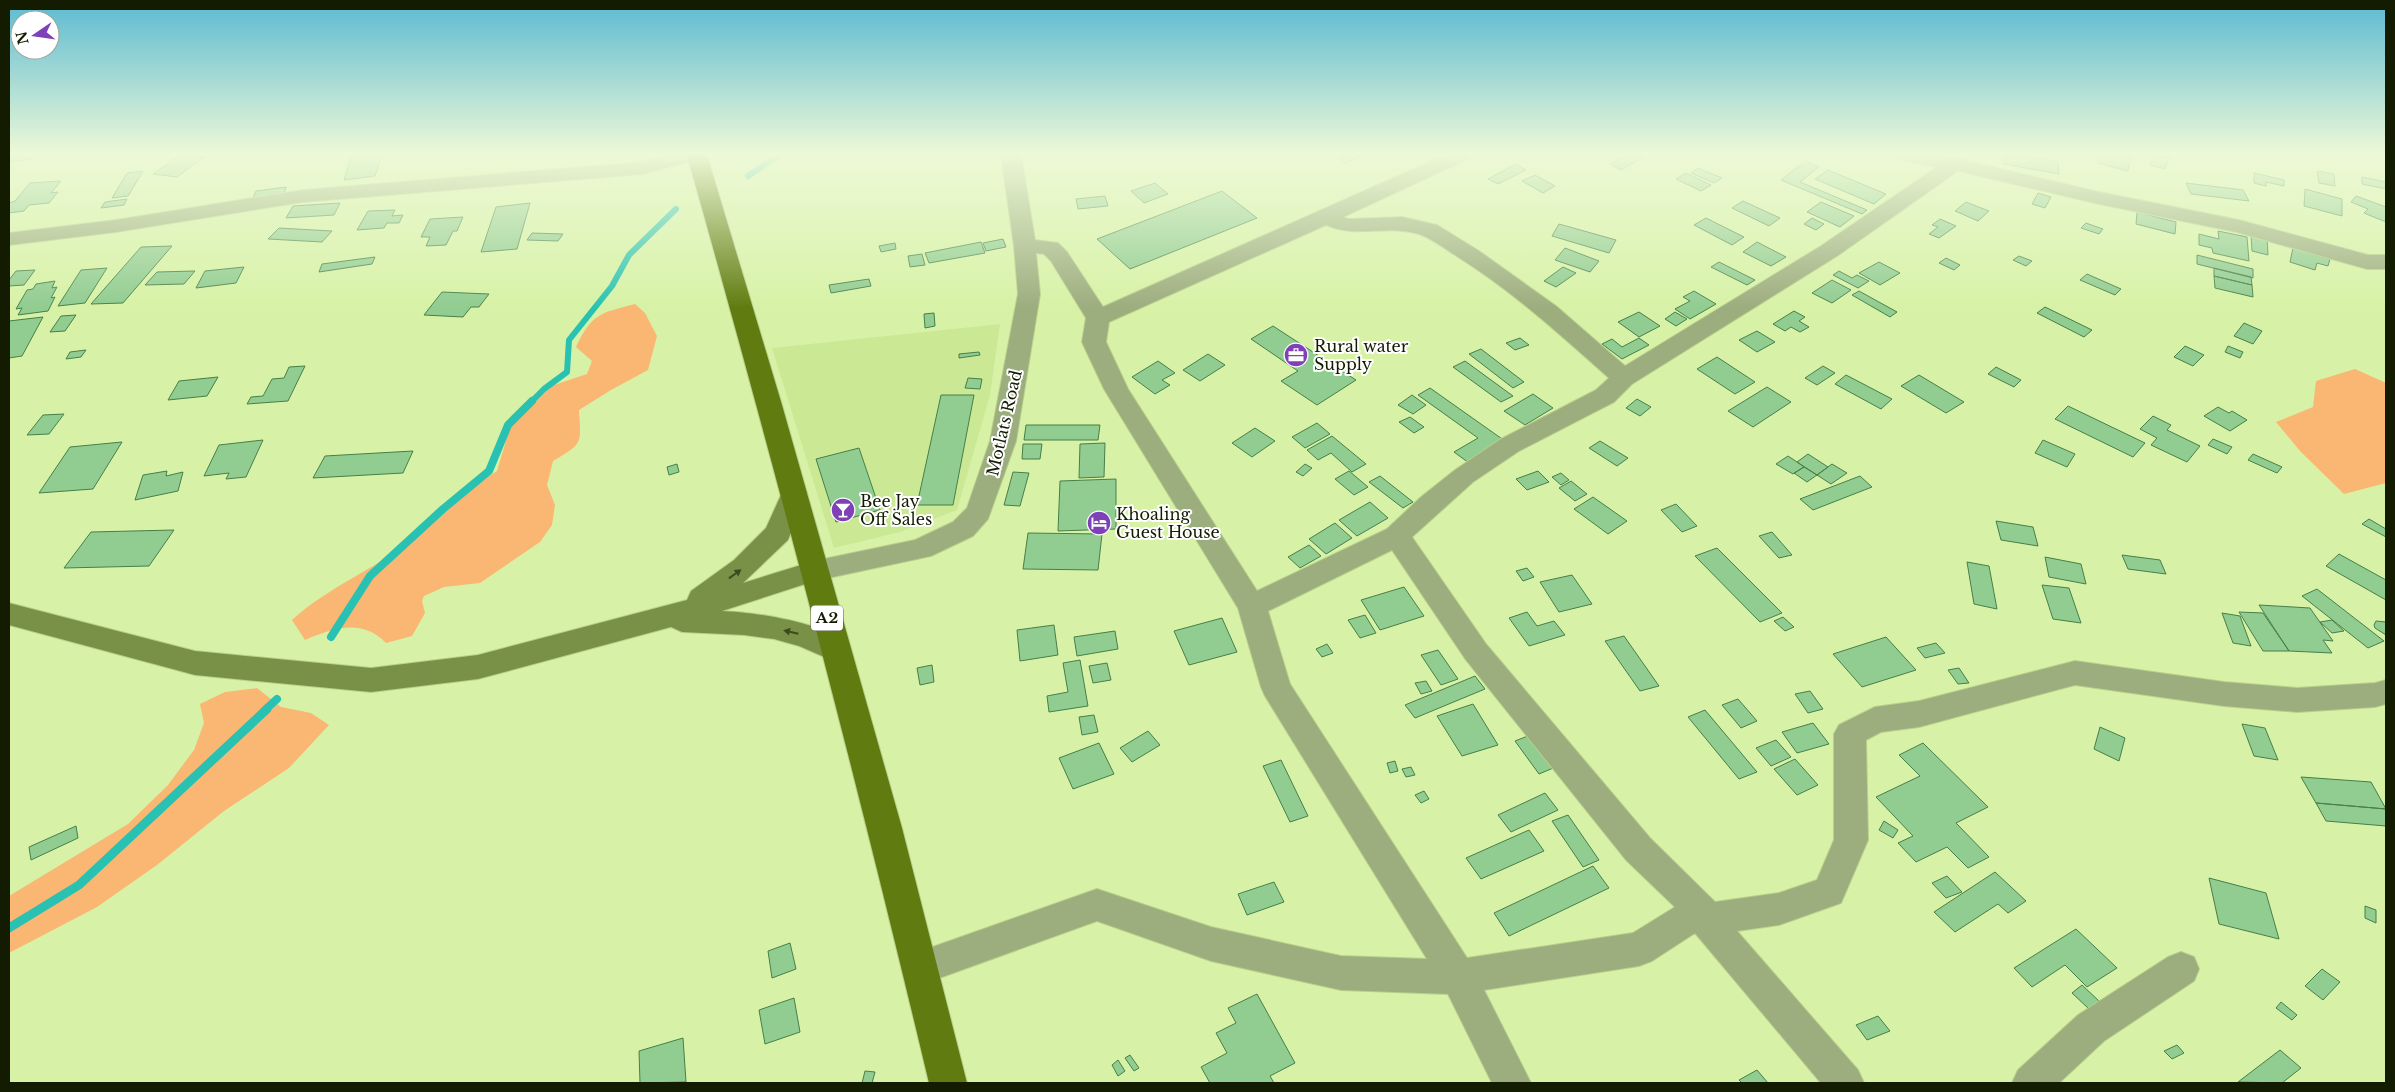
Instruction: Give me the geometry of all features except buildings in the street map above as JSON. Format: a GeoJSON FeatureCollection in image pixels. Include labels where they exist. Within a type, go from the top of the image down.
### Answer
{"type":"FeatureCollection","features":[{"type":"Feature","properties":{"kind":"main road","name":"A2"},"geometry":{"type":"LineString","coordinates":[[712,206],[794,493],[885,828],[948,1083]]}},
{"type":"Feature","properties":{"kind":"main road"},"geometry":{"type":"LineString","coordinates":[[669,616],[744,567],[778,533],[794,493]]}},
{"type":"Feature","properties":{"kind":"main road"},"geometry":{"type":"LineString","coordinates":[[9,614],[195,663],[371,680],[478,667],[669,616],[814,572]]}},
{"type":"Feature","properties":{"kind":"main road"},"geometry":{"type":"LineString","coordinates":[[669,616],[764,626],[805,636],[836,650]]}},
{"type":"Feature","properties":{"kind":"street"},"geometry":{"type":"LineString","coordinates":[[9,239],[134,224],[243,206]]}},
{"type":"Feature","properties":{"kind":"street","name":"Motlats Road"},"geometry":{"type":"LineString","coordinates":[[814,572],[921,549],[963,529],[979,512],[1003,441],[1029,294],[1025,246],[1019,206]]}},
{"type":"Feature","properties":{"kind":"street"},"geometry":{"type":"LineString","coordinates":[[1098,318],[1352,206]]}},
{"type":"Feature","properties":{"kind":"street"},"geometry":{"type":"LineString","coordinates":[[1252,606],[1397,536],[1430,504],[1464,476],[1510,445],[1605,396],[1623,378],[1829,251],[1894,206]]}},
{"type":"Feature","properties":{"kind":"street"},"geometry":{"type":"LineString","coordinates":[[2140,206],[2239,226],[2367,262],[2386,262]]}},
{"type":"Feature","properties":{"kind":"street"},"geometry":{"type":"LineString","coordinates":[[1326,218],[1346,226],[1402,223],[1429,230],[1471,256],[1548,311],[1623,378]]}},
{"type":"Feature","properties":{"kind":"street"},"geometry":{"type":"LineString","coordinates":[[1025,246],[1050,248],[1059,257],[1098,318],[1094,342],[1116,389],[1252,606],[1276,687],[1458,977],[1512,1083]]}},
{"type":"Feature","properties":{"kind":"street"},"geometry":{"type":"LineString","coordinates":[[1397,536],[1476,652],[1638,849],[1703,915],[1845,1083]]}},
{"type":"Feature","properties":{"kind":"street"},"geometry":{"type":"LineString","coordinates":[[920,968],[1097,905],[1211,944],[1341,973],[1458,977],[1639,950],[1703,915],[1779,909],[1829,892],[1852,840],[1850,734],[1875,720],[1919,714],[2075,673],[2224,694],[2297,700],[2375,695],[2386,692]]}},
{"type":"Feature","properties":{"kind":"street"},"geometry":{"type":"LineString","coordinates":[[2031,1083],[2091,1028],[2181,969]]}},
{"type":"Feature","properties":{"kind":"shaded area"},"geometry":{"type":"Polygon","coordinates":[[[635,304],[645,313],[657,336],[648,370],[579,410],[580,437],[578,442],[570,450],[553,461],[547,485],[555,505],[552,525],[540,542],[480,583],[444,587],[424,596],[422,601],[425,613],[412,636],[386,643],[377,635],[367,630],[347,628],[326,632],[305,640],[292,620],[336,588],[399,550],[497,471],[511,424],[520,411],[554,385],[587,374],[592,361],[576,347],[587,327],[599,316],[635,304]]]}},
{"type":"Feature","properties":{"kind":"shaded area"},"geometry":{"type":"Polygon","coordinates":[[[1000,324],[990,395],[957,510],[900,532],[834,548],[772,348],[1000,324]]]}},
{"type":"Feature","properties":{"kind":"shaded area"},"geometry":{"type":"Polygon","coordinates":[[[2355,369],[2386,383],[2386,483],[2344,494],[2300,451],[2276,422],[2313,407],[2316,381],[2355,369]]]}},
{"type":"Feature","properties":{"kind":"shaded area"},"geometry":{"type":"Polygon","coordinates":[[[257,688],[281,707],[311,713],[329,725],[289,768],[224,811],[157,865],[97,907],[9,953],[9,896],[128,824],[168,785],[194,750],[204,723],[200,704],[225,692],[257,688]]]}},
{"type":"Feature","properties":{"kind":"waterway"},"geometry":{"type":"LineString","coordinates":[[331,637],[370,576],[443,509],[489,471],[508,425],[544,389],[567,372],[569,340],[612,286],[629,255],[676,209]]}},
{"type":"Feature","properties":{"kind":"waterway"},"geometry":{"type":"LineString","coordinates":[[265,710],[277,699]]}},
{"type":"Feature","properties":{"kind":"waterway"},"geometry":{"type":"LineString","coordinates":[[9,928],[79,885],[267,709]]}},
{"type":"Feature","properties":{"kind":"place","name":"Rural water Supply"},"geometry":{"type":"Point","coordinates":[1296,355]}},
{"type":"Feature","properties":{"kind":"place","name":"Bee Jay Off Sales"},"geometry":{"type":"Point","coordinates":[843,510]}},
{"type":"Feature","properties":{"kind":"place","name":"Khoaling Guest House"},"geometry":{"type":"Point","coordinates":[1099,523]}}]}
